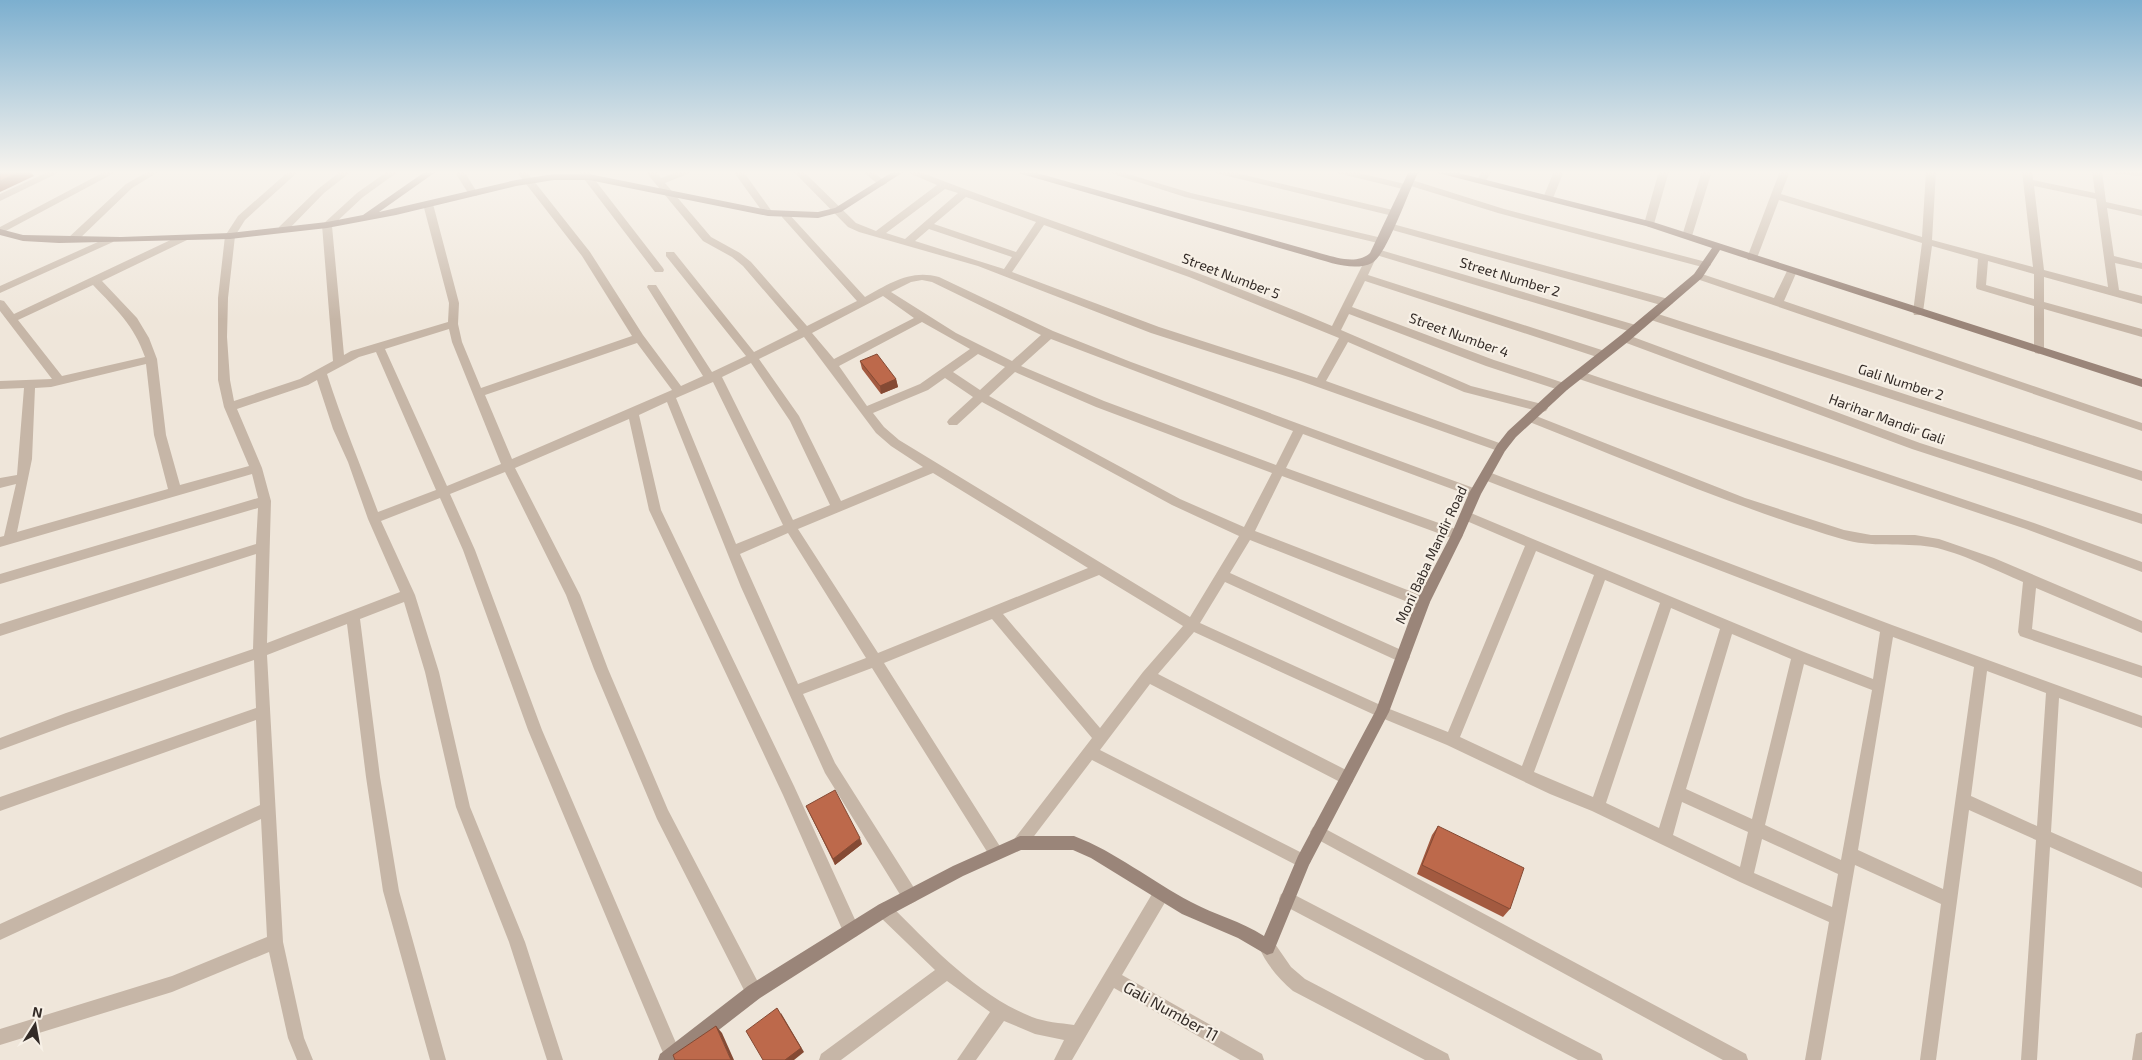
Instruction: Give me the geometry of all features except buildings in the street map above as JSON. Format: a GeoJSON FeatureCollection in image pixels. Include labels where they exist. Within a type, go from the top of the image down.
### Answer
{"type":"FeatureCollection","features":[{"type":"Feature","properties":{"kind":"street"},"geometry":{"type":"LineString","coordinates":[[0,232],[21,220]]}},
{"type":"Feature","properties":{"kind":"street"},"geometry":{"type":"LineString","coordinates":[[72,240],[93,220]]}},
{"type":"Feature","properties":{"kind":"street"},"geometry":{"type":"LineString","coordinates":[[239,220],[230,236],[223,298],[224,380],[230,408],[256,468],[265,501],[260,652],[276,942],[296,1038],[305,1060]]}},
{"type":"Feature","properties":{"kind":"street"},"geometry":{"type":"LineString","coordinates":[[283,230],[292,220]]}},
{"type":"Feature","properties":{"kind":"street"},"geometry":{"type":"LineString","coordinates":[[327,225],[332,220]]}},
{"type":"Feature","properties":{"kind":"street"},"geometry":{"type":"LineString","coordinates":[[0,232],[23,238],[72,240],[183,238],[230,236],[351,220]]}},
{"type":"Feature","properties":{"kind":"street"},"geometry":{"type":"LineString","coordinates":[[432,220],[454,303],[453,324],[457,342],[508,465],[573,595],[601,669],[662,814],[754,992]]}},
{"type":"Feature","properties":{"kind":"street"},"geometry":{"type":"LineString","coordinates":[[560,220],[586,254],[675,394],[733,551],[830,768],[910,896]]}},
{"type":"Feature","properties":{"kind":"street"},"geometry":{"type":"LineString","coordinates":[[621,220],[659,270]]}},
{"type":"Feature","properties":{"kind":"street"},"geometry":{"type":"LineString","coordinates":[[692,220],[707,239],[736,255],[747,264],[805,331],[865,412],[880,430],[895,443],[1099,569],[1192,625],[1382,712],[1452,740],[1597,806],[1744,877],[1838,918]]}},
{"type":"Feature","properties":{"kind":"street"},"geometry":{"type":"LineString","coordinates":[[790,220],[864,302]]}},
{"type":"Feature","properties":{"kind":"street"},"geometry":{"type":"LineString","coordinates":[[848,220],[852,225],[877,234],[1006,273],[1154,330],[1320,384],[1501,448]]}},
{"type":"Feature","properties":{"kind":"street"},"geometry":{"type":"LineString","coordinates":[[877,234],[896,220]]}},
{"type":"Feature","properties":{"kind":"street"},"geometry":{"type":"LineString","coordinates":[[908,242],[934,220]]}},
{"type":"Feature","properties":{"kind":"street"},"geometry":{"type":"LineString","coordinates":[[1194,220],[1314,255],[1346,262],[1374,256]]}},
{"type":"Feature","properties":{"kind":"street"},"geometry":{"type":"LineString","coordinates":[[1295,220],[1382,241]]}},
{"type":"Feature","properties":{"kind":"street"},"geometry":{"type":"LineString","coordinates":[[1320,384],[1340,334],[1346,310],[1391,220]]}},
{"type":"Feature","properties":{"kind":"street"},"geometry":{"type":"LineString","coordinates":[[1537,220],[1706,265]]}},
{"type":"Feature","properties":{"kind":"street"},"geometry":{"type":"LineString","coordinates":[[1635,220],[2142,383]]}},
{"type":"Feature","properties":{"kind":"street"},"geometry":{"type":"LineString","coordinates":[[1687,236],[1692,220]]}},
{"type":"Feature","properties":{"kind":"street"},"geometry":{"type":"LineString","coordinates":[[1752,258],[1767,220]]}},
{"type":"Feature","properties":{"kind":"street"},"geometry":{"type":"LineString","coordinates":[[1852,220],[2142,300]]}},
{"type":"Feature","properties":{"kind":"street"},"geometry":{"type":"LineString","coordinates":[[1918,312],[1928,220]]}},
{"type":"Feature","properties":{"kind":"street"},"geometry":{"type":"LineString","coordinates":[[2033,220],[2039,272],[2039,350]]}},
{"type":"Feature","properties":{"kind":"street"},"geometry":{"type":"LineString","coordinates":[[2104,220],[2114,292]]}},
{"type":"Feature","properties":{"kind":"street"},"geometry":{"type":"LineString","coordinates":[[1006,273],[1042,221]]}},
{"type":"Feature","properties":{"kind":"street","name":"Street Number 5"},"geometry":{"type":"LineString","coordinates":[[1042,221],[1193,275],[1340,334],[1461,386],[1490,396],[1542,408]]}},
{"type":"Feature","properties":{"kind":"street"},"geometry":{"type":"LineString","coordinates":[[327,225],[339,362]]}},
{"type":"Feature","properties":{"kind":"street"},"geometry":{"type":"LineString","coordinates":[[928,226],[1018,256]]}},
{"type":"Feature","properties":{"kind":"street"},"geometry":{"type":"LineString","coordinates":[[1389,226],[1668,303]]}},
{"type":"Feature","properties":{"kind":"street"},"geometry":{"type":"LineString","coordinates":[[12,319],[183,238]]}},
{"type":"Feature","properties":{"kind":"street"},"geometry":{"type":"LineString","coordinates":[[0,290],[109,240]]}},
{"type":"Feature","properties":{"kind":"street","name":"Moni Baba Mandir Road"},"geometry":{"type":"LineString","coordinates":[[1267,946],[1303,861],[1382,712],[1423,602],[1457,535],[1475,493],[1501,448],[1512,434],[1542,408],[1563,386],[1668,303],[1698,276],[1718,246]]}},
{"type":"Feature","properties":{"kind":"street"},"geometry":{"type":"LineString","coordinates":[[670,254],[753,358],[794,420],[838,508]]}},
{"type":"Feature","properties":{"kind":"street","name":"Street Number 2"},"geometry":{"type":"LineString","coordinates":[[1374,256],[1635,329]]}},
{"type":"Feature","properties":{"kind":"street"},"geometry":{"type":"LineString","coordinates":[[1983,257],[1980,287],[2142,333]]}},
{"type":"Feature","properties":{"kind":"street"},"geometry":{"type":"LineString","coordinates":[[2109,258],[2142,266]]}},
{"type":"Feature","properties":{"kind":"street"},"geometry":{"type":"LineString","coordinates":[[1777,304],[1792,271]]}},
{"type":"Feature","properties":{"kind":"street"},"geometry":{"type":"LineString","coordinates":[[374,519],[443,493],[713,377],[914,276],[929,277],[1049,334],[1475,493]]}},
{"type":"Feature","properties":{"kind":"street"},"geometry":{"type":"LineString","coordinates":[[1698,276],[2142,427]]}},
{"type":"Feature","properties":{"kind":"street"},"geometry":{"type":"LineString","coordinates":[[1362,277],[1604,355]]}},
{"type":"Feature","properties":{"kind":"street"},"geometry":{"type":"LineString","coordinates":[[95,280],[133,321],[144,338],[151,359],[160,435],[175,492]]}},
{"type":"Feature","properties":{"kind":"street"},"geometry":{"type":"LineString","coordinates":[[652,287],[713,377],[791,528],[996,853]]}},
{"type":"Feature","properties":{"kind":"street"},"geometry":{"type":"LineString","coordinates":[[884,292],[922,318],[1011,367],[1100,404],[1457,535]]}},
{"type":"Feature","properties":{"kind":"street"},"geometry":{"type":"LineString","coordinates":[[0,304],[60,381]]}},
{"type":"Feature","properties":{"kind":"street","name":"Street Number 4"},"geometry":{"type":"LineString","coordinates":[[1346,310],[1490,363],[1563,386]]}},
{"type":"Feature","properties":{"kind":"street","name":"Gali Number 2"},"geometry":{"type":"LineString","coordinates":[[1652,316],[2142,476]]}},
{"type":"Feature","properties":{"kind":"street"},"geometry":{"type":"LineString","coordinates":[[832,365],[922,318]]}},
{"type":"Feature","properties":{"kind":"street"},"geometry":{"type":"LineString","coordinates":[[230,408],[304,382],[355,354],[453,324]]}},
{"type":"Feature","properties":{"kind":"street"},"geometry":{"type":"LineString","coordinates":[[953,422],[1049,334]]}},
{"type":"Feature","properties":{"kind":"street"},"geometry":{"type":"LineString","coordinates":[[478,393],[639,338]]}},
{"type":"Feature","properties":{"kind":"street","name":"Harihar Mandir Gali"},"geometry":{"type":"LineString","coordinates":[[1625,338],[1916,446],[2142,519]]}},
{"type":"Feature","properties":{"kind":"street"},"geometry":{"type":"LineString","coordinates":[[379,347],[469,550],[535,730],[669,1058],[754,992],[851,930],[910,896],[1020,843],[1074,843],[1096,853],[1161,894],[1224,925],[1244,932],[1267,946],[1285,973],[1299,986],[1442,1060]]}},
{"type":"Feature","properties":{"kind":"street"},"geometry":{"type":"LineString","coordinates":[[865,412],[918,390],[978,349]]}},
{"type":"Feature","properties":{"kind":"street"},"geometry":{"type":"LineString","coordinates":[[0,385],[60,381],[151,359]]}},
{"type":"Feature","properties":{"kind":"street"},"geometry":{"type":"LineString","coordinates":[[320,373],[339,429],[354,462],[374,519],[408,595],[432,672],[463,807],[517,942],[555,1060]]}},
{"type":"Feature","properties":{"kind":"street"},"geometry":{"type":"LineString","coordinates":[[945,373],[981,397],[1176,502],[1247,534],[1423,602]]}},
{"type":"Feature","properties":{"kind":"street"},"geometry":{"type":"LineString","coordinates":[[1580,374],[1934,496],[2030,526],[2142,567]]}},
{"type":"Feature","properties":{"kind":"street"},"geometry":{"type":"LineString","coordinates":[[4,541],[23,478],[26,459],[30,384]]}},
{"type":"Feature","properties":{"kind":"street"},"geometry":{"type":"LineString","coordinates":[[633,413],[655,510],[789,791],[851,930]]}},
{"type":"Feature","properties":{"kind":"street"},"geometry":{"type":"LineString","coordinates":[[1531,418],[1741,501],[1844,536],[1871,540],[1915,540],[1935,543],[1989,562],[2142,627]]}},
{"type":"Feature","properties":{"kind":"street"},"geometry":{"type":"LineString","coordinates":[[1020,843],[1148,676],[1192,625],[1247,534],[1300,429]]}},
{"type":"Feature","properties":{"kind":"street"},"geometry":{"type":"LineString","coordinates":[[733,551],[934,467]]}},
{"type":"Feature","properties":{"kind":"street"},"geometry":{"type":"LineString","coordinates":[[4,541],[256,468]]}},
{"type":"Feature","properties":{"kind":"street"},"geometry":{"type":"LineString","coordinates":[[1486,476],[1886,629],[2142,722]]}},
{"type":"Feature","properties":{"kind":"street"},"geometry":{"type":"LineString","coordinates":[[0,483],[23,478]]}},
{"type":"Feature","properties":{"kind":"street"},"geometry":{"type":"LineString","coordinates":[[0,579],[265,501]]}},
{"type":"Feature","properties":{"kind":"street"},"geometry":{"type":"LineString","coordinates":[[1466,516],[1799,656],[1879,687]]}},
{"type":"Feature","properties":{"kind":"street"},"geometry":{"type":"LineString","coordinates":[[1452,740],[1532,544]]}},
{"type":"Feature","properties":{"kind":"street"},"geometry":{"type":"LineString","coordinates":[[0,630],[187,573],[262,547]]}},
{"type":"Feature","properties":{"kind":"street"},"geometry":{"type":"LineString","coordinates":[[795,691],[874,661],[1099,569]]}},
{"type":"Feature","properties":{"kind":"street"},"geometry":{"type":"LineString","coordinates":[[1526,775],[1601,573]]}},
{"type":"Feature","properties":{"kind":"street"},"geometry":{"type":"LineString","coordinates":[[1222,575],[1403,657]]}},
{"type":"Feature","properties":{"kind":"street"},"geometry":{"type":"LineString","coordinates":[[2030,580],[2025,632],[2142,672]]}},
{"type":"Feature","properties":{"kind":"street"},"geometry":{"type":"LineString","coordinates":[[0,744],[66,719],[260,652],[408,595]]}},
{"type":"Feature","properties":{"kind":"street"},"geometry":{"type":"LineString","coordinates":[[1597,806],[1667,601]]}},
{"type":"Feature","properties":{"kind":"street"},"geometry":{"type":"LineString","coordinates":[[993,612],[1100,738]]}},
{"type":"Feature","properties":{"kind":"street"},"geometry":{"type":"LineString","coordinates":[[353,616],[373,778],[391,891],[438,1060]]}},
{"type":"Feature","properties":{"kind":"street"},"geometry":{"type":"LineString","coordinates":[[1664,838],[1728,626]]}},
{"type":"Feature","properties":{"kind":"street"},"geometry":{"type":"LineString","coordinates":[[1813,1060],[1879,687],[1886,629]]}},
{"type":"Feature","properties":{"kind":"street"},"geometry":{"type":"LineString","coordinates":[[1744,877],[1799,656]]}},
{"type":"Feature","properties":{"kind":"street"},"geometry":{"type":"LineString","coordinates":[[1928,1060],[1981,664]]}},
{"type":"Feature","properties":{"kind":"street"},"geometry":{"type":"LineString","coordinates":[[1148,676],[1347,778]]}},
{"type":"Feature","properties":{"kind":"street"},"geometry":{"type":"LineString","coordinates":[[2029,1060],[2053,690]]}},
{"type":"Feature","properties":{"kind":"street"},"geometry":{"type":"LineString","coordinates":[[0,804],[264,711]]}},
{"type":"Feature","properties":{"kind":"street"},"geometry":{"type":"LineString","coordinates":[[1090,752],[1303,861]]}},
{"type":"Feature","properties":{"kind":"street"},"geometry":{"type":"LineString","coordinates":[[1678,793],[1847,870]]}},
{"type":"Feature","properties":{"kind":"street"},"geometry":{"type":"LineString","coordinates":[[1963,800],[2142,880]]}},
{"type":"Feature","properties":{"kind":"street"},"geometry":{"type":"LineString","coordinates":[[0,932],[269,808]]}},
{"type":"Feature","properties":{"kind":"street"},"geometry":{"type":"LineString","coordinates":[[1318,832],[1740,1060]]}},
{"type":"Feature","properties":{"kind":"street"},"geometry":{"type":"LineString","coordinates":[[1849,854],[1949,900]]}},
{"type":"Feature","properties":{"kind":"street"},"geometry":{"type":"LineString","coordinates":[[1066,1058],[1078,1034],[1161,894]]}},
{"type":"Feature","properties":{"kind":"street"},"geometry":{"type":"LineString","coordinates":[[1287,900],[1595,1060]]}},
{"type":"Feature","properties":{"kind":"street"},"geometry":{"type":"LineString","coordinates":[[884,910],[947,972],[1001,1010],[1030,1025],[1078,1034]]}},
{"type":"Feature","properties":{"kind":"street"},"geometry":{"type":"LineString","coordinates":[[0,1038],[172,984],[276,942]]}},
{"type":"Feature","properties":{"kind":"street"},"geometry":{"type":"LineString","coordinates":[[827,1060],[947,972]]}},
{"type":"Feature","properties":{"kind":"street","name":"Gali Number 11"},"geometry":{"type":"LineString","coordinates":[[1112,978],[1256,1060]]}},
{"type":"Feature","properties":{"kind":"street"},"geometry":{"type":"LineString","coordinates":[[965,1060],[1001,1010]]}},
{"type":"Feature","properties":{"kind":"street"},"geometry":{"type":"LineString","coordinates":[[2140,1060],[2142,1040]]}}]}
